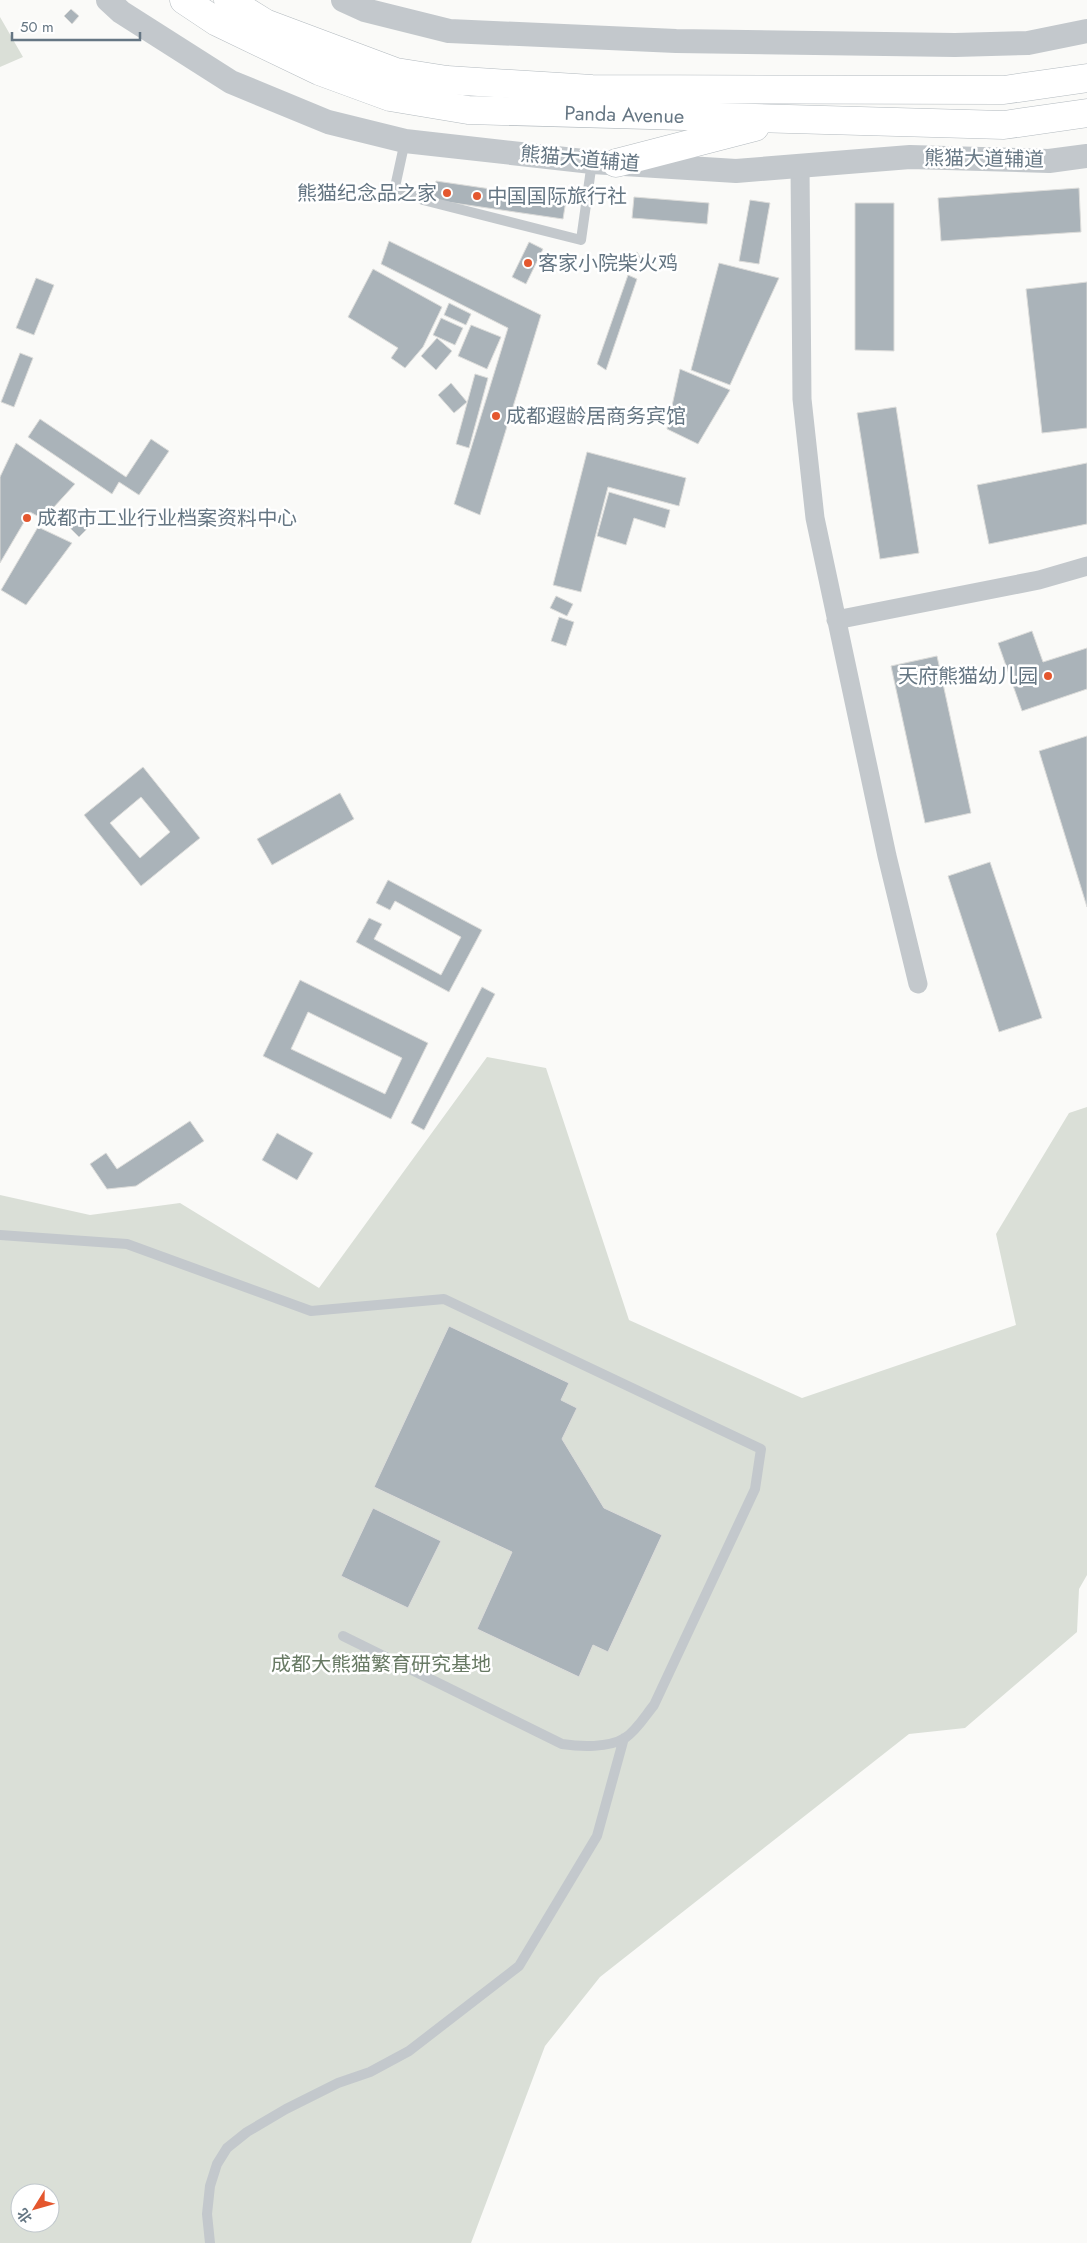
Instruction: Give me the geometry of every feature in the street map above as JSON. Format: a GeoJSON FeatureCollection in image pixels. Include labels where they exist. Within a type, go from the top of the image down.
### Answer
{"type":"FeatureCollection","features":[{"type":"Feature","properties":{"kind":"main road","name":"Panda Avenue"},"geometry":{"type":"LineString","coordinates":[[184,0],[217,22],[319,71],[390,97],[468,110],[1004,126],[1087,113]]}},
{"type":"Feature","properties":{"kind":"main road","name":"Panda Avenue"},"geometry":{"type":"LineString","coordinates":[[228,0],[265,23],[396,72],[447,80],[592,90],[1004,90],[1087,78]]}},
{"type":"Feature","properties":{"kind":"main road"},"geometry":{"type":"LineString","coordinates":[[604,162],[786,119]]}},
{"type":"Feature","properties":{"kind":"street","name":"熊猫大道辅道"},"geometry":{"type":"LineString","coordinates":[[108,0],[121,12],[231,82],[328,122],[405,141],[604,162],[736,171],[910,158],[1048,161],[1087,156]]}},
{"type":"Feature","properties":{"kind":"street"},"geometry":{"type":"LineString","coordinates":[[343,0],[365,10],[449,31],[676,41],[1028,43],[1087,31]]}},
{"type":"Feature","properties":{"kind":"street"},"geometry":{"type":"LineString","coordinates":[[800,166],[802,399],[814,518],[918,984]]}},
{"type":"Feature","properties":{"kind":"street"},"geometry":{"type":"LineString","coordinates":[[836,620],[1039,580],[1087,566]]}},
{"type":"Feature","properties":{"kind":"lane"},"geometry":{"type":"LineString","coordinates":[[405,141],[395,187],[423,200],[581,240],[604,162]]}},
{"type":"Feature","properties":{"kind":"lane"},"geometry":{"type":"LineString","coordinates":[[0,1235],[127,1244],[311,1311],[444,1299],[761,1449],[755,1489],[654,1705],[640,1724],[624,1738],[605,1744],[581,1747],[562,1744],[343,1636]]}},
{"type":"Feature","properties":{"kind":"lane"},"geometry":{"type":"LineString","coordinates":[[210,2243],[207,2214],[210,2186],[217,2164],[227,2148],[247,2132],[286,2109],[338,2083],[370,2072],[408,2052],[519,1966],[597,1836],[624,1738]]}},
{"type":"Feature","properties":{"kind":"green space"},"geometry":{"type":"Polygon","coordinates":[[[0,17],[23,57],[0,67],[0,17]]]}},
{"type":"Feature","properties":{"kind":"green space","name":"成都大熊猫繁育研究基地"},"geometry":{"type":"Polygon","coordinates":[[[487,1057],[546,1068],[629,1320],[802,1398],[1016,1325],[996,1234],[1069,1113],[1087,1107],[1087,1575],[1079,1589],[1077,1632],[965,1728],[909,1734],[600,1977],[545,2046],[471,2243],[0,2243],[0,1195],[90,1215],[180,1203],[319,1288],[487,1057]]]}},
{"type":"Feature","properties":{"kind":"building"},"geometry":{"type":"Polygon","coordinates":[[[71,9],[79,16],[72,24],[64,16],[71,9]]]}},
{"type":"Feature","properties":{"kind":"building"},"geometry":{"type":"Polygon","coordinates":[[[436,181],[566,200],[563,219],[433,200],[436,181]]]}},
{"type":"Feature","properties":{"kind":"building"},"geometry":{"type":"Polygon","coordinates":[[[1079,188],[1081,232],[941,241],[938,198],[1079,188]]]}},
{"type":"Feature","properties":{"kind":"building"},"geometry":{"type":"Polygon","coordinates":[[[634,197],[709,203],[707,224],[632,218],[634,197]]]}},
{"type":"Feature","properties":{"kind":"building"},"geometry":{"type":"Polygon","coordinates":[[[750,200],[770,203],[759,264],[739,261],[750,200]]]}},
{"type":"Feature","properties":{"kind":"building"},"geometry":{"type":"Polygon","coordinates":[[[855,203],[894,203],[894,351],[855,350],[855,203]]]}},
{"type":"Feature","properties":{"kind":"building","name":"成都遐龄居商务宾馆"},"geometry":{"type":"Polygon","coordinates":[[[389,241],[541,315],[480,515],[454,504],[508,328],[381,264],[389,241]]]}},
{"type":"Feature","properties":{"kind":"building","name":"客家小院柴火鸡"},"geometry":{"type":"Polygon","coordinates":[[[529,242],[543,249],[526,284],[512,277],[529,242]]]}},
{"type":"Feature","properties":{"kind":"building"},"geometry":{"type":"Polygon","coordinates":[[[637,252],[642,260],[628,269],[623,261],[637,252]]]}},
{"type":"Feature","properties":{"kind":"building"},"geometry":{"type":"Polygon","coordinates":[[[719,263],[779,278],[730,385],[691,370],[719,263]]]}},
{"type":"Feature","properties":{"kind":"building"},"geometry":{"type":"Polygon","coordinates":[[[373,269],[442,307],[423,347],[405,368],[391,358],[398,348],[348,317],[373,269]]]}},
{"type":"Feature","properties":{"kind":"building"},"geometry":{"type":"Polygon","coordinates":[[[628,275],[637,279],[606,370],[597,364],[628,275]]]}},
{"type":"Feature","properties":{"kind":"building"},"geometry":{"type":"Polygon","coordinates":[[[36,278],[54,285],[34,335],[16,328],[36,278]]]}},
{"type":"Feature","properties":{"kind":"building"},"geometry":{"type":"Polygon","coordinates":[[[1087,282],[1087,428],[1042,433],[1026,289],[1087,282]]]}},
{"type":"Feature","properties":{"kind":"building"},"geometry":{"type":"Polygon","coordinates":[[[449,303],[471,314],[466,325],[444,315],[449,303]]]}},
{"type":"Feature","properties":{"kind":"building"},"geometry":{"type":"Polygon","coordinates":[[[441,318],[463,328],[455,345],[433,335],[441,318]]]}},
{"type":"Feature","properties":{"kind":"building"},"geometry":{"type":"Polygon","coordinates":[[[471,325],[501,337],[487,369],[458,356],[471,325]]]}},
{"type":"Feature","properties":{"kind":"building"},"geometry":{"type":"Polygon","coordinates":[[[437,338],[452,351],[436,370],[421,356],[437,338]]]}},
{"type":"Feature","properties":{"kind":"building"},"geometry":{"type":"Polygon","coordinates":[[[20,353],[33,358],[14,407],[1,402],[20,353]]]}},
{"type":"Feature","properties":{"kind":"building"},"geometry":{"type":"Polygon","coordinates":[[[680,369],[730,390],[698,444],[667,429],[680,369]]]}},
{"type":"Feature","properties":{"kind":"building"},"geometry":{"type":"Polygon","coordinates":[[[475,374],[488,378],[469,448],[456,444],[475,374]]]}},
{"type":"Feature","properties":{"kind":"building"},"geometry":{"type":"Polygon","coordinates":[[[451,383],[467,402],[454,413],[438,395],[451,383]]]}},
{"type":"Feature","properties":{"kind":"building"},"geometry":{"type":"Polygon","coordinates":[[[896,407],[919,553],[880,559],[857,413],[896,407]]]}},
{"type":"Feature","properties":{"kind":"building"},"geometry":{"type":"Polygon","coordinates":[[[40,419],[126,477],[151,439],[169,451],[139,495],[119,482],[112,494],[28,437],[40,419]]]}},
{"type":"Feature","properties":{"kind":"building"},"geometry":{"type":"Polygon","coordinates":[[[16,443],[75,484],[43,519],[30,512],[0,563],[0,477],[16,443]]]}},
{"type":"Feature","properties":{"kind":"building"},"geometry":{"type":"Polygon","coordinates":[[[587,452],[686,478],[679,506],[608,487],[581,592],[553,585],[587,452]]]}},
{"type":"Feature","properties":{"kind":"building"},"geometry":{"type":"Polygon","coordinates":[[[1087,463],[1087,524],[989,544],[977,485],[1087,463]]]}},
{"type":"Feature","properties":{"kind":"building"},"geometry":{"type":"Polygon","coordinates":[[[609,492],[670,510],[665,528],[634,518],[626,545],[597,536],[609,492]]]}},
{"type":"Feature","properties":{"kind":"building"},"geometry":{"type":"Polygon","coordinates":[[[69,507],[89,527],[79,537],[59,517],[69,507]]]}},
{"type":"Feature","properties":{"kind":"building"},"geometry":{"type":"Polygon","coordinates":[[[38,527],[72,543],[26,605],[1,590],[38,527]]]}},
{"type":"Feature","properties":{"kind":"building"},"geometry":{"type":"Polygon","coordinates":[[[556,596],[573,604],[567,616],[550,608],[556,596]]]}},
{"type":"Feature","properties":{"kind":"building"},"geometry":{"type":"Polygon","coordinates":[[[559,617],[574,622],[566,646],[551,641],[559,617]]]}},
{"type":"Feature","properties":{"kind":"building","name":"天府熊猫幼儿园"},"geometry":{"type":"Polygon","coordinates":[[[1032,631],[1043,662],[1087,648],[1087,689],[1022,711],[998,643],[1032,631]]]}},
{"type":"Feature","properties":{"kind":"building"},"geometry":{"type":"Polygon","coordinates":[[[937,656],[971,813],[925,823],[891,666],[937,656]]]}},
{"type":"Feature","properties":{"kind":"building"},"geometry":{"type":"Polygon","coordinates":[[[1087,736],[1087,907],[1039,751],[1087,736]]]}},
{"type":"Feature","properties":{"kind":"building"},"geometry":{"type":"Polygon","coordinates":[[[143,767],[200,838],[141,886],[84,815],[143,767]],[[141,797],[110,823],[140,858],[170,832],[141,797]]]}},
{"type":"Feature","properties":{"kind":"building"},"geometry":{"type":"Polygon","coordinates":[[[340,793],[354,819],[272,865],[257,839],[340,793]]]}},
{"type":"Feature","properties":{"kind":"building"},"geometry":{"type":"Polygon","coordinates":[[[990,862],[1042,1018],[999,1032],[948,876],[990,862]]]}},
{"type":"Feature","properties":{"kind":"building"},"geometry":{"type":"Polygon","coordinates":[[[388,880],[482,930],[449,992],[356,942],[369,918],[382,924],[374,939],[441,975],[461,937],[395,901],[390,910],[376,903],[388,880]]]}},
{"type":"Feature","properties":{"kind":"building"},"geometry":{"type":"Polygon","coordinates":[[[300,980],[428,1043],[391,1119],[263,1056],[300,980]],[[308,1012],[291,1049],[385,1094],[402,1058],[308,1012]]]}},
{"type":"Feature","properties":{"kind":"building"},"geometry":{"type":"Polygon","coordinates":[[[482,987],[495,994],[424,1130],[411,1123],[482,987]]]}},
{"type":"Feature","properties":{"kind":"building"},"geometry":{"type":"Polygon","coordinates":[[[190,1121],[204,1141],[136,1186],[107,1189],[90,1164],[106,1153],[117,1169],[190,1121]]]}},
{"type":"Feature","properties":{"kind":"building"},"geometry":{"type":"Polygon","coordinates":[[[277,1133],[313,1153],[297,1180],[262,1160],[277,1133]]]}},
{"type":"Feature","properties":{"kind":"building"},"geometry":{"type":"Polygon","coordinates":[[[449,1326],[569,1383],[561,1400],[577,1408],[562,1439],[604,1508],[662,1535],[608,1652],[593,1645],[579,1677],[477,1629],[512,1552],[374,1487],[449,1326]]]}},
{"type":"Feature","properties":{"kind":"building"},"geometry":{"type":"Polygon","coordinates":[[[373,1508],[441,1541],[408,1608],[341,1576],[373,1508]]]}},
{"type":"Feature","properties":{"kind":"place","name":"熊猫纪念品之家"},"geometry":{"type":"Point","coordinates":[447,193]}},
{"type":"Feature","properties":{"kind":"place","name":"中国国际旅行社"},"geometry":{"type":"Point","coordinates":[477,196]}},
{"type":"Feature","properties":{"kind":"place","name":"客家小院柴火鸡"},"geometry":{"type":"Point","coordinates":[528,263]}},
{"type":"Feature","properties":{"kind":"place","name":"成都遐龄居商务宾馆"},"geometry":{"type":"Point","coordinates":[496,416]}},
{"type":"Feature","properties":{"kind":"place","name":"成都市工业行业档案资料中心"},"geometry":{"type":"Point","coordinates":[27,518]}},
{"type":"Feature","properties":{"kind":"place","name":"天府熊猫幼儿园"},"geometry":{"type":"Point","coordinates":[1048,676]}}]}
